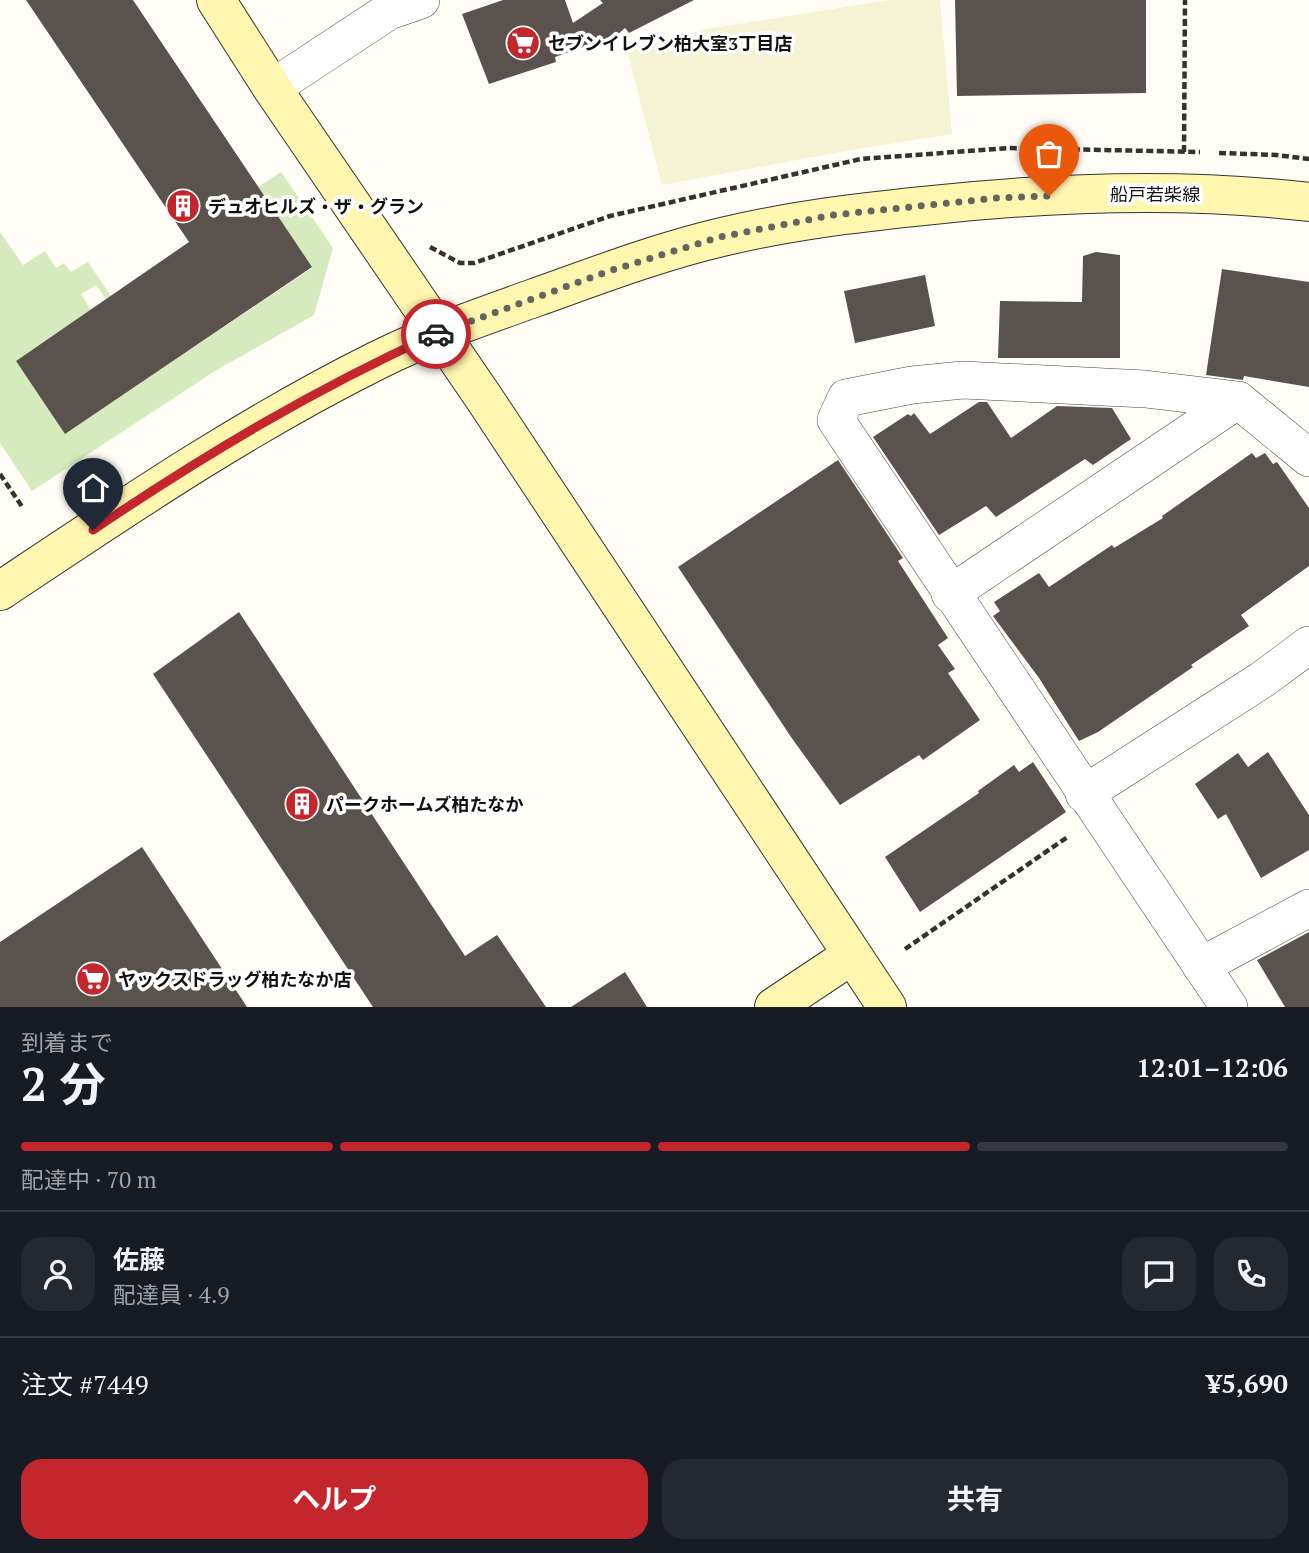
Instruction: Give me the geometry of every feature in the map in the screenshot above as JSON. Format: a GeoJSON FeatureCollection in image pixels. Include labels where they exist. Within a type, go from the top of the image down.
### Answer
{"type":"FeatureCollection","features":[{"type":"Feature","properties":{"kind":"street"},"geometry":{"type":"LineString","coordinates":[[216,0],[272,88],[440,332],[887,1007]]}},
{"type":"Feature","properties":{"kind":"street"},"geometry":{"type":"LineString","coordinates":[[272,88],[389,10],[421,0]]}},
{"type":"Feature","properties":{"kind":"street","name":"船戸若柴線"},"geometry":{"type":"LineString","coordinates":[[0,591],[185,468],[306,397],[440,332],[609,271],[720,237],[833,215],[997,198],[1136,193],[1266,197],[1309,202]]}},
{"type":"Feature","properties":{"kind":"street"},"geometry":{"type":"LineString","coordinates":[[1228,1007],[836,420],[846,398],[912,385],[963,380],[1145,389],[1238,400],[1309,458]]}},
{"type":"Feature","properties":{"kind":"street"},"geometry":{"type":"LineString","coordinates":[[950,594],[1238,400]]}},
{"type":"Feature","properties":{"kind":"street"},"geometry":{"type":"LineString","coordinates":[[1091,805],[1309,645]]}},
{"type":"Feature","properties":{"kind":"street"},"geometry":{"type":"LineString","coordinates":[[1201,966],[1309,908]]}},
{"type":"Feature","properties":{"kind":"street"},"geometry":{"type":"LineString","coordinates":[[774,1007],[852,955]]}},
{"type":"Feature","properties":{"kind":"path"},"geometry":{"type":"LineString","coordinates":[[1184,152],[1185,0]]}},
{"type":"Feature","properties":{"kind":"path"},"geometry":{"type":"LineString","coordinates":[[0,474],[23,508]]}},
{"type":"Feature","properties":{"kind":"path"},"geometry":{"type":"LineString","coordinates":[[905,948],[1091,805]]}},
{"type":"Feature","properties":{"kind":"shaded area"},"geometry":{"type":"Polygon","coordinates":[[[890,0],[940,0],[952,134],[662,185],[627,50],[707,29],[890,0]]]}},
{"type":"Feature","properties":{"kind":"green space"},"geometry":{"type":"Polygon","coordinates":[[[281,172],[333,248],[314,315],[215,371],[32,491],[0,443],[0,232],[23,265],[45,251],[56,268],[64,263],[71,272],[88,262],[111,296],[106,299],[96,285],[81,294],[91,310],[16,361],[65,433],[312,268],[258,187],[281,172]]]}},
{"type":"Feature","properties":{"kind":"building","name":"デュオヒルズ・ザ・グラン"},"geometry":{"type":"Polygon","coordinates":[[[26,0],[133,0],[312,267],[65,434],[16,361],[189,242],[26,0]]]}},
{"type":"Feature","properties":{"kind":"building"},"geometry":{"type":"Polygon","coordinates":[[[503,0],[565,0],[573,23],[603,3],[600,0],[694,0],[629,33],[625,28],[617,35],[555,57],[556,62],[489,84],[462,14],[503,0]]]}},
{"type":"Feature","properties":{"kind":"building"},"geometry":{"type":"Polygon","coordinates":[[[955,0],[1146,0],[1146,93],[957,96],[955,0]]]}},
{"type":"Feature","properties":{"kind":"building"},"geometry":{"type":"Polygon","coordinates":[[[1096,252],[1120,255],[1120,358],[998,358],[1000,301],[1082,302],[1083,256],[1096,252]]]}},
{"type":"Feature","properties":{"kind":"building"},"geometry":{"type":"Polygon","coordinates":[[[1222,269],[1309,282],[1309,387],[1244,376],[1243,380],[1206,375],[1222,269]]]}},
{"type":"Feature","properties":{"kind":"building"},"geometry":{"type":"Polygon","coordinates":[[[925,275],[935,326],[855,343],[844,291],[925,275]]]}},
{"type":"Feature","properties":{"kind":"building"},"geometry":{"type":"Polygon","coordinates":[[[979,402],[987,402],[1011,438],[1057,406],[1112,408],[1131,439],[1093,465],[1085,459],[996,517],[986,506],[939,535],[873,437],[908,414],[911,416],[914,413],[930,434],[979,402]]]}},
{"type":"Feature","properties":{"kind":"building"},"geometry":{"type":"Polygon","coordinates":[[[1252,453],[1256,458],[1265,453],[1273,464],[1277,462],[1309,508],[1309,566],[1241,615],[1249,626],[1098,732],[1079,741],[1039,678],[993,616],[1000,611],[994,602],[1039,573],[1049,587],[1112,545],[1114,548],[1163,518],[1162,516],[1252,453]]]}},
{"type":"Feature","properties":{"kind":"building"},"geometry":{"type":"Polygon","coordinates":[[[838,460],[903,558],[898,561],[948,638],[938,645],[955,669],[948,673],[980,720],[923,760],[919,755],[840,805],[791,737],[678,567],[838,460]]]}},
{"type":"Feature","properties":{"kind":"building","name":"パークホームズ柏たなか"},"geometry":{"type":"Polygon","coordinates":[[[239,612],[465,956],[497,935],[546,1007],[373,1007],[153,674],[239,612]]]}},
{"type":"Feature","properties":{"kind":"building"},"geometry":{"type":"Polygon","coordinates":[[[1268,752],[1309,815],[1309,850],[1261,878],[1226,814],[1218,819],[1195,784],[1238,753],[1248,767],[1268,752]]]}},
{"type":"Feature","properties":{"kind":"building"},"geometry":{"type":"Polygon","coordinates":[[[1033,762],[1066,812],[920,912],[885,857],[979,793],[978,791],[1014,765],[1019,772],[1033,762]]]}},
{"type":"Feature","properties":{"kind":"building"},"geometry":{"type":"Polygon","coordinates":[[[142,847],[247,1007],[0,1007],[0,942],[142,847]]]}},
{"type":"Feature","properties":{"kind":"building"},"geometry":{"type":"Polygon","coordinates":[[[1309,932],[1309,1007],[1285,1007],[1257,960],[1309,932]]]}},
{"type":"Feature","properties":{"kind":"building"},"geometry":{"type":"Polygon","coordinates":[[[625,972],[647,1007],[571,1007],[625,972]]]}},
{"type":"Feature","properties":{"kind":"way so far"},"geometry":{"type":"LineString","coordinates":[[436,334],[609,271],[720,237],[833,215],[997,198],[1049,196]]}},
{"type":"Feature","properties":{"kind":"place","name":"セブンイレブン柏大室3丁目店"},"geometry":{"type":"Point","coordinates":[523,43]}},
{"type":"Feature","properties":{"kind":"place","name":"デュオヒルズ・ザ・グラン"},"geometry":{"type":"Point","coordinates":[183,206]}},
{"type":"Feature","properties":{"kind":"place","name":"パークホームズ柏たなか"},"geometry":{"type":"Point","coordinates":[302,804]}},
{"type":"Feature","properties":{"kind":"place","name":"ヤックスドラッグ柏たなか店"},"geometry":{"type":"Point","coordinates":[93,979]}},
{"type":"Feature","properties":{"kind":"route"},"geometry":{"type":"LineString","coordinates":[[93,530],[185,468],[306,397],[436,334]]}}]}
